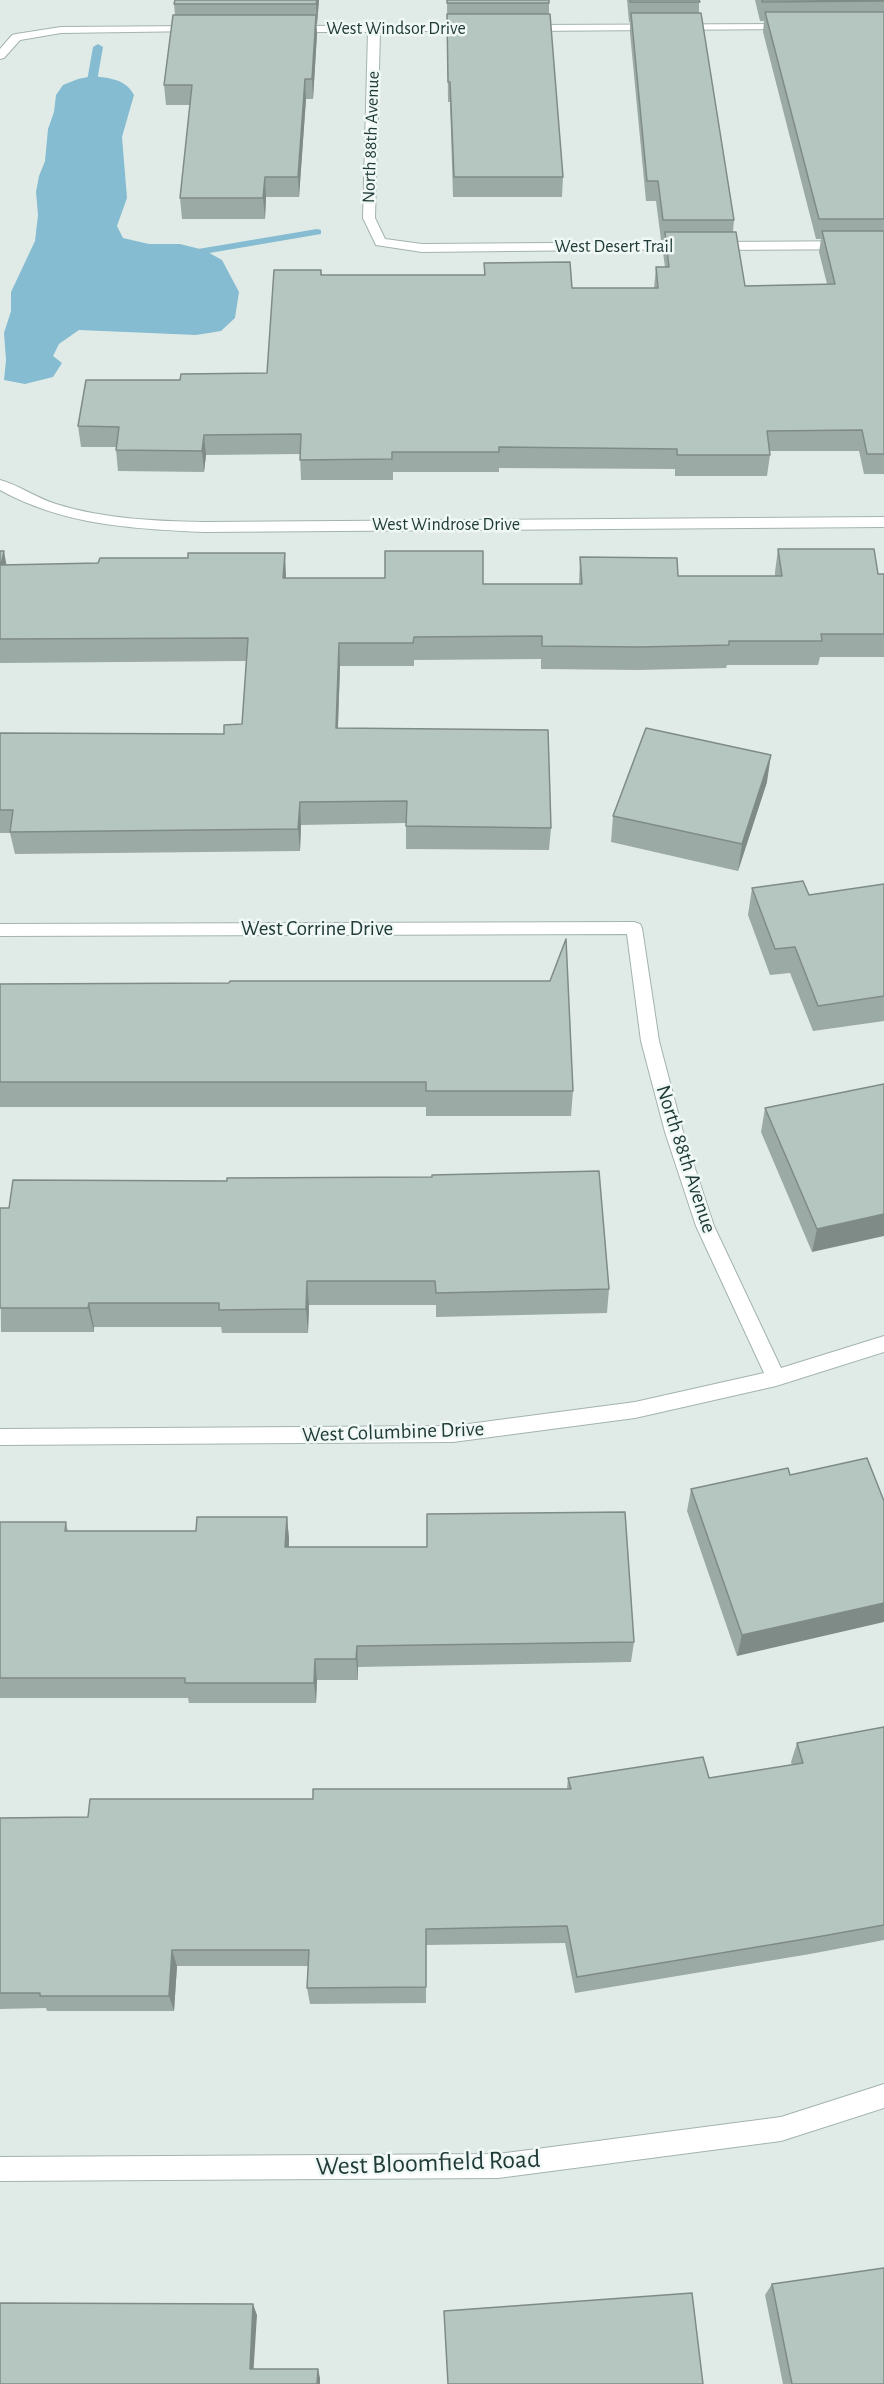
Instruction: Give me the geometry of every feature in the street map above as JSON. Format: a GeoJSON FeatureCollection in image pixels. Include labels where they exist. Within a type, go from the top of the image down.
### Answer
{"type":"FeatureCollection","features":[{"type":"Feature","properties":{"kind":"street"},"geometry":{"type":"LineString","coordinates":[[517,28],[801,27]]}},
{"type":"Feature","properties":{"kind":"street","name":"West Windsor Drive"},"geometry":{"type":"LineString","coordinates":[[282,29],[481,28]]}},
{"type":"Feature","properties":{"kind":"street"},"geometry":{"type":"LineString","coordinates":[[0,56],[16,37],[61,30],[212,29]]}},
{"type":"Feature","properties":{"kind":"street","name":"North 88th Avenue"},"geometry":{"type":"LineString","coordinates":[[375,29],[369,218],[380,242]]}},
{"type":"Feature","properties":{"kind":"street","name":"West Desert Trail"},"geometry":{"type":"LineString","coordinates":[[380,242],[422,248],[884,245]]}},
{"type":"Feature","properties":{"kind":"street","name":"West Windrose Drive"},"geometry":{"type":"LineString","coordinates":[[0,484],[51,507],[98,520],[193,527],[884,522]]}},
{"type":"Feature","properties":{"kind":"street","name":"North 88th Avenue"},"geometry":{"type":"LineString","coordinates":[[634,928],[650,1041],[678,1143],[705,1226],[776,1378]]}},
{"type":"Feature","properties":{"kind":"street","name":"West Corrine Drive"},"geometry":{"type":"LineString","coordinates":[[0,930],[634,928]]}},
{"type":"Feature","properties":{"kind":"street","name":"West Columbine Drive"},"geometry":{"type":"LineString","coordinates":[[0,1437],[453,1434],[635,1410],[776,1378],[884,1344]]}},
{"type":"Feature","properties":{"kind":"street","name":"West Bloomfield Road"},"geometry":{"type":"LineString","coordinates":[[0,2169],[498,2166],[781,2129],[884,2096]]}},
{"type":"Feature","properties":{"kind":"water"},"geometry":{"type":"Polygon","coordinates":[[[93,76],[122,82],[134,95],[122,137],[127,198],[117,226],[123,238],[149,244],[180,244],[204,250],[222,260],[239,292],[235,318],[221,331],[196,335],[79,330],[59,344],[53,356],[62,363],[53,377],[25,384],[4,380],[6,360],[4,333],[11,311],[11,292],[35,241],[38,215],[36,192],[45,161],[48,129],[54,112],[56,95],[63,85],[93,76]]]}},
{"type":"Feature","properties":{"kind":"building"},"geometry":{"type":"Polygon","coordinates":[[[175,0],[317,0],[316,4],[174,4],[175,0]]]}},
{"type":"Feature","properties":{"kind":"building"},"geometry":{"type":"Polygon","coordinates":[[[447,0],[549,0],[549,3],[447,3],[447,0]]]}},
{"type":"Feature","properties":{"kind":"building"},"geometry":{"type":"Polygon","coordinates":[[[630,0],[699,0],[700,2],[630,2],[630,0]]]}},
{"type":"Feature","properties":{"kind":"building"},"geometry":{"type":"Polygon","coordinates":[[[762,0],[884,0],[884,1],[762,2],[762,0]]]}},
{"type":"Feature","properties":{"kind":"building"},"geometry":{"type":"Polygon","coordinates":[[[765,12],[884,12],[884,219],[819,219],[765,12]]]}},
{"type":"Feature","properties":{"kind":"building"},"geometry":{"type":"Polygon","coordinates":[[[631,13],[701,13],[734,220],[663,220],[658,181],[647,181],[631,13]]]}},
{"type":"Feature","properties":{"kind":"building"},"geometry":{"type":"Polygon","coordinates":[[[447,14],[550,14],[563,177],[454,177],[450,82],[448,82],[447,14]]]}},
{"type":"Feature","properties":{"kind":"building"},"geometry":{"type":"Polygon","coordinates":[[[173,15],[316,15],[312,79],[305,79],[298,177],[265,177],[263,198],[180,198],[192,85],[164,85],[173,15]]]}},
{"type":"Feature","properties":{"kind":"building"},"geometry":{"type":"Polygon","coordinates":[[[822,231],[884,231],[884,454],[867,454],[862,430],[767,431],[770,455],[677,455],[677,449],[499,447],[499,452],[392,452],[392,459],[300,460],[301,434],[204,435],[202,451],[116,450],[119,427],[78,426],[86,380],[180,380],[181,374],[267,373],[274,270],[321,270],[321,275],[485,275],[484,263],[570,262],[572,288],[658,288],[656,267],[669,267],[665,232],[736,232],[745,286],[835,284],[822,231]]]}},
{"type":"Feature","properties":{"kind":"building"},"geometry":{"type":"Polygon","coordinates":[[[778,549],[874,549],[878,574],[884,574],[884,634],[821,634],[822,641],[729,641],[729,645],[640,647],[542,646],[542,636],[414,637],[413,643],[339,643],[336,728],[548,730],[551,828],[406,826],[407,801],[300,802],[298,829],[10,832],[13,810],[0,810],[0,733],[224,734],[224,725],[242,724],[248,638],[0,639],[0,551],[4,551],[1,565],[98,563],[100,558],[188,558],[188,553],[285,553],[283,578],[385,578],[385,551],[483,551],[483,584],[582,584],[580,557],[677,558],[678,576],[782,576],[778,549]]]}},
{"type":"Feature","properties":{"kind":"building"},"geometry":{"type":"Polygon","coordinates":[[[646,728],[771,755],[742,844],[613,816],[646,728]]]}},
{"type":"Feature","properties":{"kind":"building"},"geometry":{"type":"Polygon","coordinates":[[[803,881],[809,895],[884,884],[884,996],[818,1006],[795,947],[775,949],[752,888],[803,881]]]}},
{"type":"Feature","properties":{"kind":"building"},"geometry":{"type":"Polygon","coordinates":[[[566,939],[573,1091],[426,1091],[426,1082],[0,1082],[0,984],[550,981],[566,939]]]}},
{"type":"Feature","properties":{"kind":"building"},"geometry":{"type":"Polygon","coordinates":[[[884,1084],[884,1214],[817,1229],[765,1108],[884,1084]]]}},
{"type":"Feature","properties":{"kind":"building"},"geometry":{"type":"Polygon","coordinates":[[[599,1171],[609,1289],[436,1293],[435,1281],[307,1281],[306,1309],[219,1310],[219,1303],[89,1303],[88,1308],[0,1308],[0,1208],[9,1208],[13,1180],[227,1181],[227,1178],[432,1177],[432,1175],[599,1171]]]}},
{"type":"Feature","properties":{"kind":"building"},"geometry":{"type":"Polygon","coordinates":[[[867,1458],[884,1501],[884,1603],[742,1635],[691,1489],[788,1468],[790,1475],[867,1458]]]}},
{"type":"Feature","properties":{"kind":"building"},"geometry":{"type":"Polygon","coordinates":[[[625,1512],[634,1642],[357,1646],[356,1659],[315,1659],[314,1683],[185,1683],[185,1678],[0,1678],[0,1522],[66,1522],[65,1531],[196,1531],[197,1517],[287,1517],[285,1547],[427,1547],[427,1514],[625,1512]]]}},
{"type":"Feature","properties":{"kind":"building"},"geometry":{"type":"Polygon","coordinates":[[[884,1727],[884,1925],[577,1977],[567,1926],[426,1929],[426,1987],[307,1988],[309,1950],[172,1950],[169,1996],[40,1996],[40,1993],[0,1993],[0,1818],[88,1817],[90,1799],[313,1799],[313,1789],[571,1789],[568,1778],[703,1757],[709,1778],[803,1763],[797,1743],[884,1727]]]}},
{"type":"Feature","properties":{"kind":"building"},"geometry":{"type":"Polygon","coordinates":[[[884,2268],[884,2384],[792,2384],[772,2284],[884,2268]]]}},
{"type":"Feature","properties":{"kind":"building"},"geometry":{"type":"Polygon","coordinates":[[[692,2293],[703,2384],[448,2384],[444,2311],[692,2293]]]}},
{"type":"Feature","properties":{"kind":"building"},"geometry":{"type":"Polygon","coordinates":[[[0,2303],[253,2304],[250,2369],[318,2369],[317,2384],[0,2384],[0,2303]]]}},
{"type":"Feature","properties":{"kind":"waterway"},"geometry":{"type":"LineString","coordinates":[[92,81],[98,47]]}},
{"type":"Feature","properties":{"kind":"waterway"},"geometry":{"type":"LineString","coordinates":[[192,253],[317,232]]}}]}
